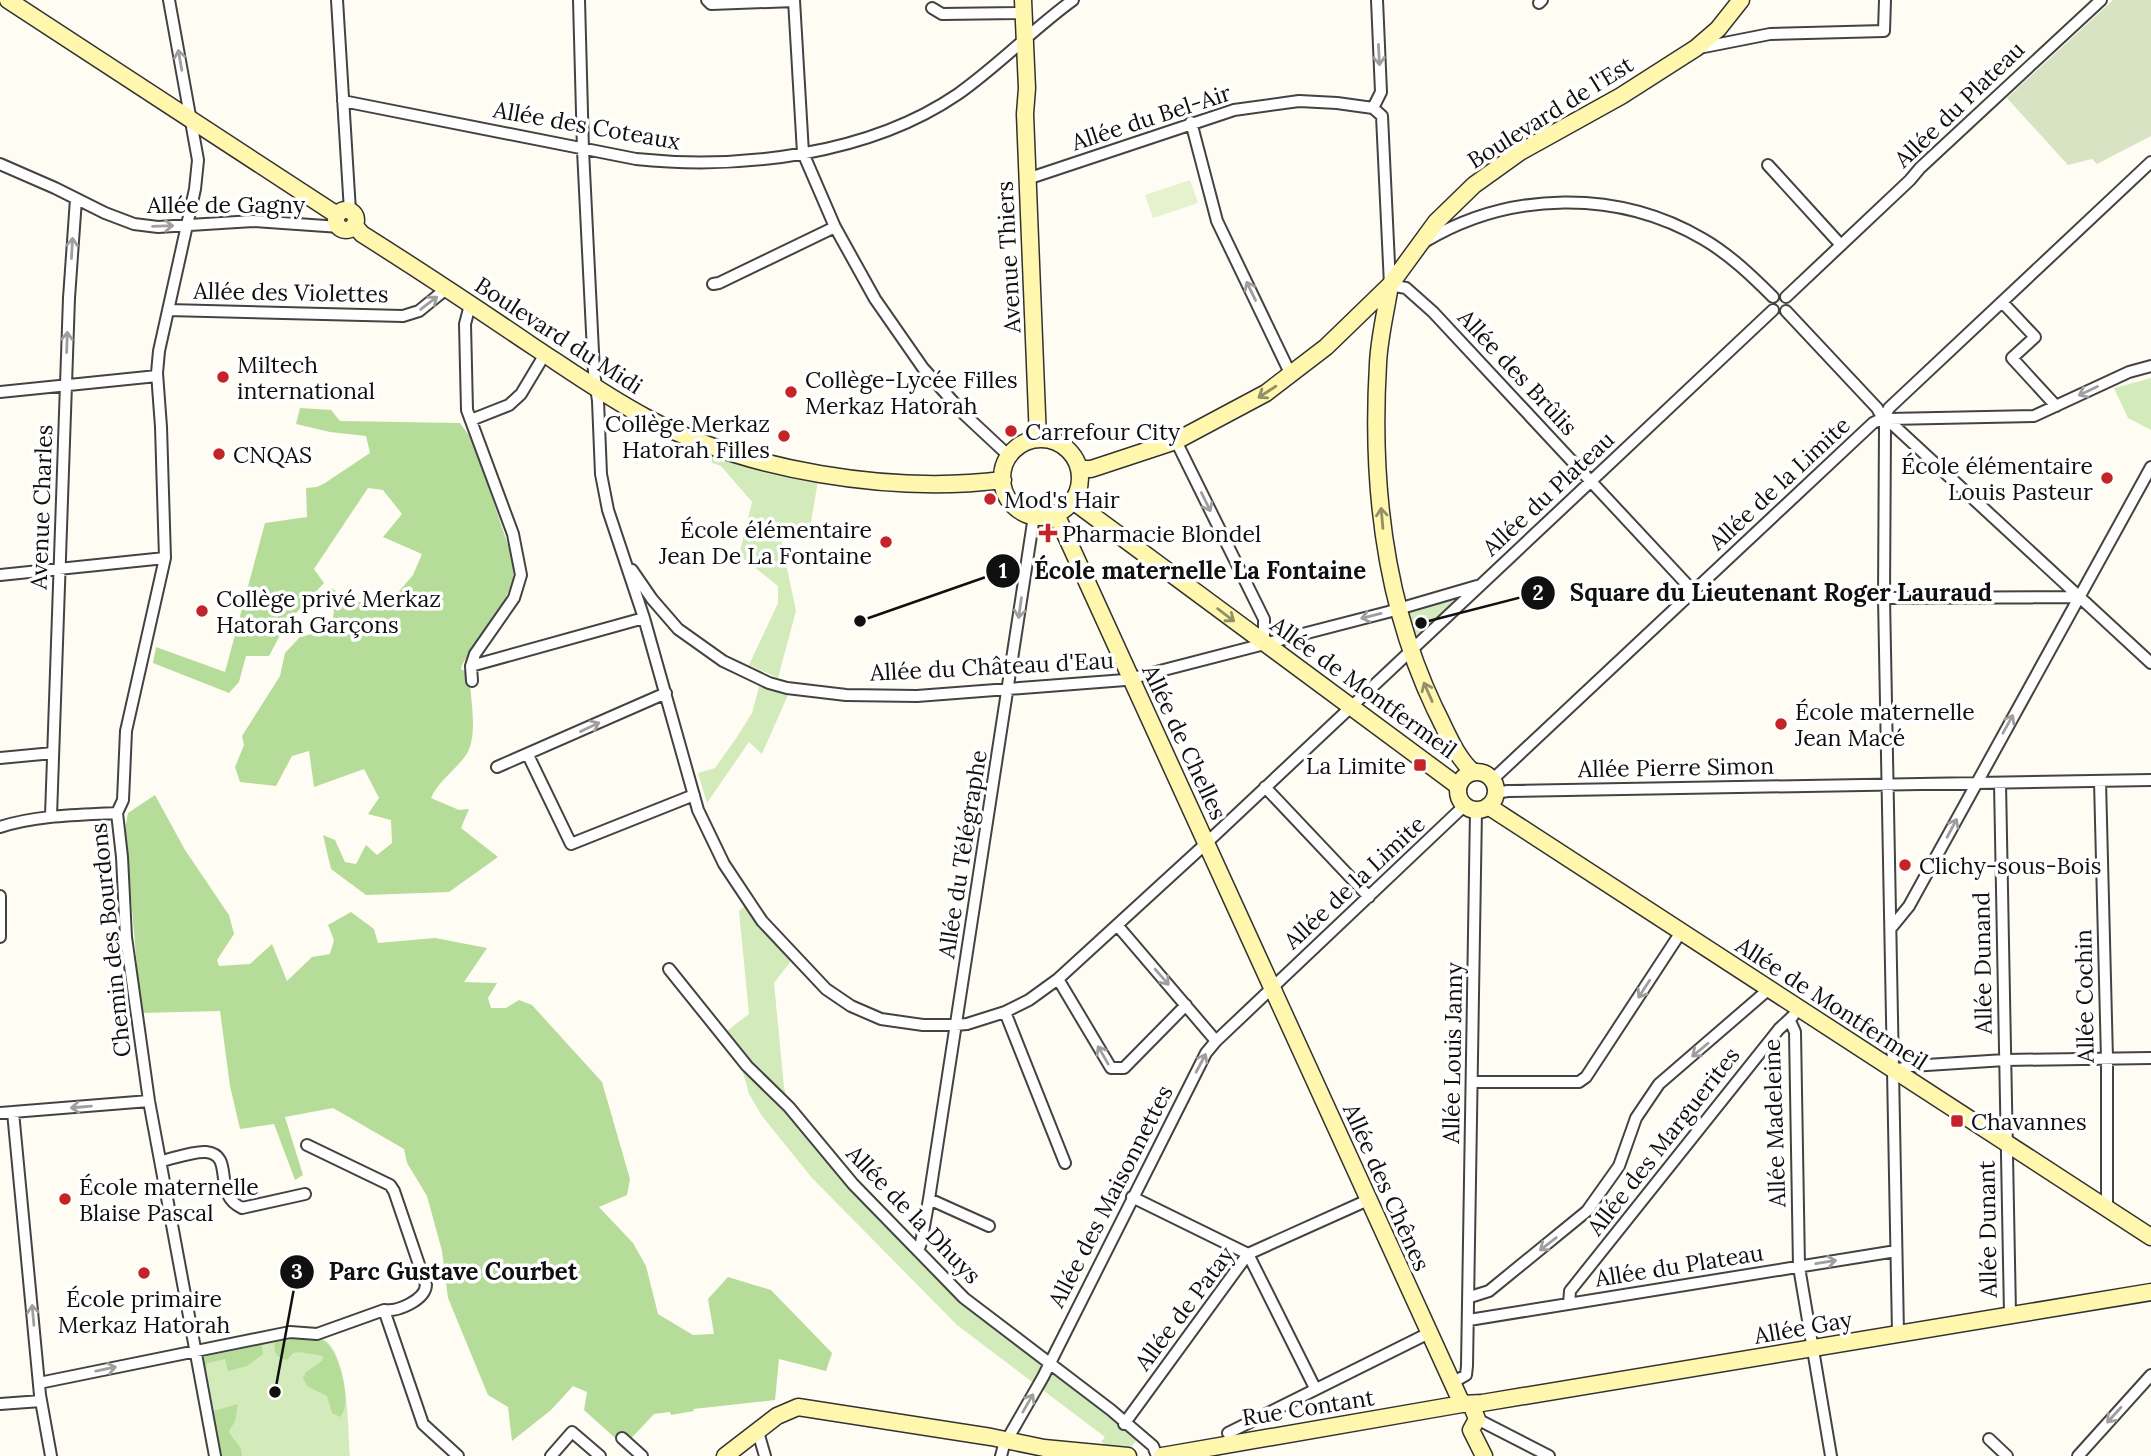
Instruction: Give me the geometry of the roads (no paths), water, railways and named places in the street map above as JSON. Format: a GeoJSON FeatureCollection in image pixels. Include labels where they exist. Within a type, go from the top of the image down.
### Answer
{"type":"FeatureCollection","features":[{"type":"Feature","properties":{"kind":"main road","name":"Boulevard du Midi"},"geometry":{"type":"LineString","coordinates":[[8,0],[345,219],[362,234],[595,387],[647,418],[699,442],[773,464],[837,476],[922,484],[1003,480]]}},
{"type":"Feature","properties":{"kind":"main road","name":"Boulevard de l'Est"},"geometry":{"type":"LineString","coordinates":[[1079,469],[1091,469],[1176,441],[1266,393],[1292,375],[1390,285],[1452,205],[1493,170],[1621,96],[1696,48],[1718,29],[1741,0]]}},
{"type":"Feature","properties":{"kind":"main road","name":"Avenue Thiers"},"geometry":{"type":"LineString","coordinates":[[1019,7],[1021,43],[1017,73],[1025,114],[1038,439]]}},
{"type":"Feature","properties":{"kind":"main road"},"geometry":{"type":"LineString","coordinates":[[1390,285],[1377,375],[1379,486],[1389,571],[1410,650],[1447,733],[1464,764],[1473,772],[1464,777],[1458,786],[1458,796],[1483,799]]}},
{"type":"Feature","properties":{"kind":"main road"},"geometry":{"type":"LineString","coordinates":[[1357,317],[1373,314],[1383,327]]}},
{"type":"Feature","properties":{"kind":"main road"},"geometry":{"type":"LineString","coordinates":[[1038,439],[1048,439],[1065,447],[1075,458],[1079,469],[1080,483],[1073,501],[1056,514],[1034,516],[1023,512],[1013,505],[1003,480],[1004,467],[1009,456],[1017,447],[1038,439]]}},
{"type":"Feature","properties":{"kind":"main road","name":"Allée de Montfermeil"},"geometry":{"type":"LineString","coordinates":[[1073,501],[1458,786]]}},
{"type":"Feature","properties":{"kind":"main road","name":"Allée de Chelles"},"geometry":{"type":"LineString","coordinates":[[1056,514],[1272,988]]}},
{"type":"Feature","properties":{"kind":"main road","name":"Allée de Montfermeil"},"geometry":{"type":"LineString","coordinates":[[1473,772],[1484,774],[1483,799],[1769,989],[1794,1014],[1894,1070],[2151,1237]]}},
{"type":"Feature","properties":{"kind":"main road","name":"Allée des Chênes"},"geometry":{"type":"LineString","coordinates":[[1272,988],[1452,1383],[1470,1409],[1471,1430],[1484,1456]]}},
{"type":"Feature","properties":{"kind":"main road","name":"Allée Gay"},"geometry":{"type":"LineString","coordinates":[[1470,1409],[1898,1333],[2151,1292]]}},
{"type":"Feature","properties":{"kind":"main road"},"geometry":{"type":"LineString","coordinates":[[727,1454],[740,1438],[788,1403],[814,1403],[856,1414]]}},
{"type":"Feature","properties":{"kind":"main road"},"geometry":{"type":"LineString","coordinates":[[727,1454],[777,1416],[799,1407],[856,1414],[1044,1448],[1128,1456]]}},
{"type":"Feature","properties":{"kind":"main road","name":"Rue Contant"},"geometry":{"type":"LineString","coordinates":[[1169,1456],[1202,1447],[1470,1409]]}},
{"type":"Feature","properties":{"kind":"street","name":"Chemin des Bourdons"},"geometry":{"type":"LineString","coordinates":[[169,0],[198,160],[195,189],[159,351],[157,376],[165,558],[126,731],[123,800],[117,813],[126,937],[149,1101],[215,1456]]}},
{"type":"Feature","properties":{"kind":"street"},"geometry":{"type":"LineString","coordinates":[[337,0],[343,101],[345,219]]}},
{"type":"Feature","properties":{"kind":"street","name":"Allée du Plateau"},"geometry":{"type":"LineString","coordinates":[[579,0],[583,150],[595,387],[601,474],[608,510],[644,618],[698,810],[723,864],[748,903],[780,942],[826,989],[851,1006],[881,1018],[923,1025],[967,1024],[1005,1012],[1029,1000],[1058,979],[1773,310]]}},
{"type":"Feature","properties":{"kind":"street"},"geometry":{"type":"LineString","coordinates":[[707,0],[710,4],[794,0],[803,153],[835,227],[869,291],[923,368],[965,415],[1009,456]]}},
{"type":"Feature","properties":{"kind":"street","name":"Allée des Coteaux"},"geometry":{"type":"LineString","coordinates":[[343,101],[583,150],[676,163],[709,163],[803,153],[890,129],[926,113],[963,90],[1073,0]]}},
{"type":"Feature","properties":{"kind":"street"},"geometry":{"type":"LineString","coordinates":[[1377,0],[1381,92],[1373,108],[1382,116],[1390,285]]}},
{"type":"Feature","properties":{"kind":"street"},"geometry":{"type":"LineString","coordinates":[[1696,48],[1770,34],[1884,31],[1885,0]]}},
{"type":"Feature","properties":{"kind":"street","name":"Allée du Plateau"},"geometry":{"type":"LineString","coordinates":[[1786,297],[2101,0]]}},
{"type":"Feature","properties":{"kind":"street"},"geometry":{"type":"LineString","coordinates":[[932,8],[942,14],[1019,7]]}},
{"type":"Feature","properties":{"kind":"street","name":"Allée du Bel-Air"},"geometry":{"type":"LineString","coordinates":[[1027,179],[1191,122],[1234,110],[1299,102],[1373,108]]}},
{"type":"Feature","properties":{"kind":"street"},"geometry":{"type":"LineString","coordinates":[[1191,122],[1217,221],[1292,375]]}},
{"type":"Feature","properties":{"kind":"street","name":"Allée de la Limite"},"geometry":{"type":"LineString","coordinates":[[1272,988],[1369,897],[1483,799],[1693,592],[1873,423],[1885,420],[1889,408],[1897,400],[2151,162]]}},
{"type":"Feature","properties":{"kind":"street","name":"Allée de Gagny"},"geometry":{"type":"LineString","coordinates":[[0,164],[134,224],[158,227],[345,219]]}},
{"type":"Feature","properties":{"kind":"street"},"geometry":{"type":"LineString","coordinates":[[1768,165],[1840,244]]}},
{"type":"Feature","properties":{"kind":"street","name":"Avenue Charles"},"geometry":{"type":"LineString","coordinates":[[51,816],[65,385],[76,199]]}},
{"type":"Feature","properties":{"kind":"street"},"geometry":{"type":"LineString","coordinates":[[1418,246],[1462,222],[1493,212],[1562,202],[1596,203],[1657,217],[1704,239],[1730,258],[1773,297]]}},
{"type":"Feature","properties":{"kind":"street"},"geometry":{"type":"LineString","coordinates":[[713,284],[835,227]]}},
{"type":"Feature","properties":{"kind":"street","name":"Allée des Brûlis"},"geometry":{"type":"LineString","coordinates":[[1390,285],[1406,288],[1433,312],[1693,592]]}},
{"type":"Feature","properties":{"kind":"street","name":"Allée des Violettes"},"geometry":{"type":"LineString","coordinates":[[168,310],[403,316],[419,311],[446,289]]}},
{"type":"Feature","properties":{"kind":"street"},"geometry":{"type":"LineString","coordinates":[[1773,297],[1786,297],[1789,304],[1786,311]]}},
{"type":"Feature","properties":{"kind":"street"},"geometry":{"type":"LineString","coordinates":[[1773,297],[1773,310],[1778,313],[1786,311]]}},
{"type":"Feature","properties":{"kind":"street"},"geometry":{"type":"LineString","coordinates":[[2003,302],[2035,337],[2012,358],[2056,406]]}},
{"type":"Feature","properties":{"kind":"street"},"geometry":{"type":"LineString","coordinates":[[470,305],[465,324],[467,410],[513,534],[521,575],[514,598],[475,654],[471,666],[472,681]]}},
{"type":"Feature","properties":{"kind":"street"},"geometry":{"type":"LineString","coordinates":[[1786,311],[1877,408],[1885,420],[2151,663]]}},
{"type":"Feature","properties":{"kind":"street"},"geometry":{"type":"LineString","coordinates":[[471,420],[509,405],[522,394],[545,354]]}},
{"type":"Feature","properties":{"kind":"street"},"geometry":{"type":"LineString","coordinates":[[1885,420],[2034,416],[2129,372],[2151,366]]}},
{"type":"Feature","properties":{"kind":"street"},"geometry":{"type":"LineString","coordinates":[[0,392],[157,376]]}},
{"type":"Feature","properties":{"kind":"street"},"geometry":{"type":"LineString","coordinates":[[1885,420],[1884,597],[1898,1333]]}},
{"type":"Feature","properties":{"kind":"street"},"geometry":{"type":"LineString","coordinates":[[1176,441],[1264,619],[1264,643]]}},
{"type":"Feature","properties":{"kind":"street"},"geometry":{"type":"LineString","coordinates":[[1891,928],[1909,906],[2151,467]]}},
{"type":"Feature","properties":{"kind":"street","name":"Allée du Télégraphe"},"geometry":{"type":"LineString","coordinates":[[918,1251],[929,1199],[1034,516]]}},
{"type":"Feature","properties":{"kind":"street"},"geometry":{"type":"LineString","coordinates":[[0,575],[165,558]]}},
{"type":"Feature","properties":{"kind":"street","name":"Allée du Château d'Eau"},"geometry":{"type":"LineString","coordinates":[[624,559],[652,599],[678,629],[723,661],[769,683],[846,695],[917,696],[1131,678],[1398,610],[1468,590],[1483,583]]}},
{"type":"Feature","properties":{"kind":"street"},"geometry":{"type":"LineString","coordinates":[[1447,594],[1455,599],[1457,604],[1454,610]]}},
{"type":"Feature","properties":{"kind":"street"},"geometry":{"type":"LineString","coordinates":[[1884,597],[2079,597]]}},
{"type":"Feature","properties":{"kind":"street"},"geometry":{"type":"LineString","coordinates":[[471,666],[644,618]]}},
{"type":"Feature","properties":{"kind":"street"},"geometry":{"type":"LineString","coordinates":[[497,767],[666,693]]}},
{"type":"Feature","properties":{"kind":"street"},"geometry":{"type":"LineString","coordinates":[[0,758],[53,753]]}},
{"type":"Feature","properties":{"kind":"street"},"geometry":{"type":"LineString","coordinates":[[528,755],[571,844],[694,794]]}},
{"type":"Feature","properties":{"kind":"street","name":"Allée Pierre Simon"},"geometry":{"type":"LineString","coordinates":[[1483,799],[1521,791],[2151,779]]}},
{"type":"Feature","properties":{"kind":"street","name":"Allée Cochin"},"geometry":{"type":"LineString","coordinates":[[2099,781],[2107,1059],[2107,1210]]}},
{"type":"Feature","properties":{"kind":"street","name":"Allée Dunand"},"geometry":{"type":"LineString","coordinates":[[2000,783],[2007,1143]]}},
{"type":"Feature","properties":{"kind":"street"},"geometry":{"type":"LineString","coordinates":[[1265,787],[1369,897]]}},
{"type":"Feature","properties":{"kind":"street","name":"Allée Louis Janny"},"geometry":{"type":"LineString","coordinates":[[1452,1383],[1466,1375],[1469,1320],[1472,1082],[1483,799]]}},
{"type":"Feature","properties":{"kind":"street"},"geometry":{"type":"LineString","coordinates":[[0,827],[51,816],[117,813]]}},
{"type":"Feature","properties":{"kind":"street"},"geometry":{"type":"LineString","coordinates":[[0,896],[0,937]]}},
{"type":"Feature","properties":{"kind":"street"},"geometry":{"type":"LineString","coordinates":[[1118,925],[1216,1041]]}},
{"type":"Feature","properties":{"kind":"street"},"geometry":{"type":"LineString","coordinates":[[1472,1082],[1579,1083],[1586,1077],[1681,932]]}},
{"type":"Feature","properties":{"kind":"street","name":"Allée de la Dhuys"},"geometry":{"type":"LineString","coordinates":[[669,970],[747,1066],[789,1107],[847,1177],[964,1298],[1111,1410],[1124,1424],[1169,1456]]}},
{"type":"Feature","properties":{"kind":"street"},"geometry":{"type":"LineString","coordinates":[[1058,979],[1111,1068],[1124,1068],[1186,1005]]}},
{"type":"Feature","properties":{"kind":"street","name":"Allée des Maisonnettes"},"geometry":{"type":"LineString","coordinates":[[1001,1456],[1206,1054],[1216,1041],[1272,988]]}},
{"type":"Feature","properties":{"kind":"street"},"geometry":{"type":"LineString","coordinates":[[1470,1297],[1489,1291],[1587,1211],[1619,1166],[1636,1118],[1659,1084],[1769,989]]}},
{"type":"Feature","properties":{"kind":"street"},"geometry":{"type":"LineString","coordinates":[[1005,1012],[1065,1163]]}},
{"type":"Feature","properties":{"kind":"street","name":"Allée Madeleine"},"geometry":{"type":"LineString","coordinates":[[1794,1014],[1799,1267],[1831,1456]]}},
{"type":"Feature","properties":{"kind":"street","name":"Allée des Marguerites"},"geometry":{"type":"LineString","coordinates":[[1569,1304],[1570,1291],[1779,1029],[1794,1014]]}},
{"type":"Feature","properties":{"kind":"street"},"geometry":{"type":"LineString","coordinates":[[1894,1070],[1911,1066],[2005,1060],[2151,1058]]}},
{"type":"Feature","properties":{"kind":"street"},"geometry":{"type":"LineString","coordinates":[[0,1113],[149,1101]]}},
{"type":"Feature","properties":{"kind":"street"},"geometry":{"type":"LineString","coordinates":[[13,1112],[39,1383],[51,1456]]}},
{"type":"Feature","properties":{"kind":"street","name":"Allée Dunant"},"geometry":{"type":"LineString","coordinates":[[2007,1143],[2010,1314]]}},
{"type":"Feature","properties":{"kind":"street"},"geometry":{"type":"LineString","coordinates":[[39,1383],[290,1332],[317,1334],[384,1310],[390,1311],[421,1297],[426,1292],[426,1285],[390,1185],[307,1145]]}},
{"type":"Feature","properties":{"kind":"street"},"geometry":{"type":"LineString","coordinates":[[162,1161],[206,1152],[218,1156],[223,1163],[225,1192],[233,1204],[242,1208],[305,1194]]}},
{"type":"Feature","properties":{"kind":"street"},"geometry":{"type":"LineString","coordinates":[[1132,1197],[1248,1254],[1315,1388]]}},
{"type":"Feature","properties":{"kind":"street"},"geometry":{"type":"LineString","coordinates":[[929,1199],[989,1226]]}},
{"type":"Feature","properties":{"kind":"street","name":"Allée de Patay"},"geometry":{"type":"LineString","coordinates":[[1124,1424],[1248,1254],[1368,1200]]}},
{"type":"Feature","properties":{"kind":"street","name":"Allée du Plateau"},"geometry":{"type":"LineString","coordinates":[[1469,1320],[1896,1251]]}},
{"type":"Feature","properties":{"kind":"street"},"geometry":{"type":"LineString","coordinates":[[384,1310],[423,1424],[458,1456]]}},
{"type":"Feature","properties":{"kind":"street"},"geometry":{"type":"LineString","coordinates":[[1228,1433],[1429,1333]]}},
{"type":"Feature","properties":{"kind":"street"},"geometry":{"type":"LineString","coordinates":[[2078,1456],[2151,1375]]}},
{"type":"Feature","properties":{"kind":"street"},"geometry":{"type":"LineString","coordinates":[[0,1404],[41,1401]]}},
{"type":"Feature","properties":{"kind":"street"},"geometry":{"type":"LineString","coordinates":[[1470,1409],[1549,1456]]}},
{"type":"Feature","properties":{"kind":"street"},"geometry":{"type":"LineString","coordinates":[[551,1456],[572,1432],[600,1456]]}},
{"type":"Feature","properties":{"kind":"street"},"geometry":{"type":"LineString","coordinates":[[758,1432],[765,1456]]}},
{"type":"Feature","properties":{"kind":"street"},"geometry":{"type":"LineString","coordinates":[[622,1438],[642,1456]]}},
{"type":"Feature","properties":{"kind":"street"},"geometry":{"type":"LineString","coordinates":[[1989,1439],[2007,1456]]}},
{"type":"Feature","properties":{"kind":"place","name":"Miltech international"},"geometry":{"type":"Point","coordinates":[223,377]}},
{"type":"Feature","properties":{"kind":"place","name":"Collège-Lycée Filles Merkaz Hatorah"},"geometry":{"type":"Point","coordinates":[791,392]}},
{"type":"Feature","properties":{"kind":"place","name":"Carrefour City"},"geometry":{"type":"Point","coordinates":[1011,431]}},
{"type":"Feature","properties":{"kind":"place","name":"Collège Merkaz Hatorah Filles"},"geometry":{"type":"Point","coordinates":[784,436]}},
{"type":"Feature","properties":{"kind":"place","name":"CNQAS"},"geometry":{"type":"Point","coordinates":[219,454]}},
{"type":"Feature","properties":{"kind":"place","name":"École élémentaire Louis Pasteur"},"geometry":{"type":"Point","coordinates":[2107,478]}},
{"type":"Feature","properties":{"kind":"place","name":"Mod's Hair"},"geometry":{"type":"Point","coordinates":[990,499]}},
{"type":"Feature","properties":{"kind":"place","name":"Pharmacie Blondel"},"geometry":{"type":"Point","coordinates":[1048,533]}},
{"type":"Feature","properties":{"kind":"place","name":"École élémentaire Jean De La Fontaine"},"geometry":{"type":"Point","coordinates":[886,542]}},
{"type":"Feature","properties":{"kind":"place","name":"Collège privé Merkaz Hatorah Garçons"},"geometry":{"type":"Point","coordinates":[202,611]}},
{"type":"Feature","properties":{"kind":"place","name":"École maternelle La Fontaine"},"geometry":{"type":"Point","coordinates":[860,621]}},
{"type":"Feature","properties":{"kind":"place","name":"Square du Lieutenant Roger Lauraud"},"geometry":{"type":"Point","coordinates":[1421,623]}},
{"type":"Feature","properties":{"kind":"place","name":"École maternelle Jean Macé"},"geometry":{"type":"Point","coordinates":[1781,724]}},
{"type":"Feature","properties":{"kind":"place","name":"La Limite"},"geometry":{"type":"Point","coordinates":[1420,765]}},
{"type":"Feature","properties":{"kind":"place","name":"Clichy-sous-Bois"},"geometry":{"type":"Point","coordinates":[1905,865]}},
{"type":"Feature","properties":{"kind":"place","name":"Chavannes"},"geometry":{"type":"Point","coordinates":[1957,1121]}},
{"type":"Feature","properties":{"kind":"place","name":"École maternelle Blaise Pascal"},"geometry":{"type":"Point","coordinates":[65,1199]}},
{"type":"Feature","properties":{"kind":"place","name":"École primaire Merkaz Hatorah"},"geometry":{"type":"Point","coordinates":[144,1273]}},
{"type":"Feature","properties":{"kind":"place","name":"Parc Gustave Courbet"},"geometry":{"type":"Point","coordinates":[275,1392]}}]}
